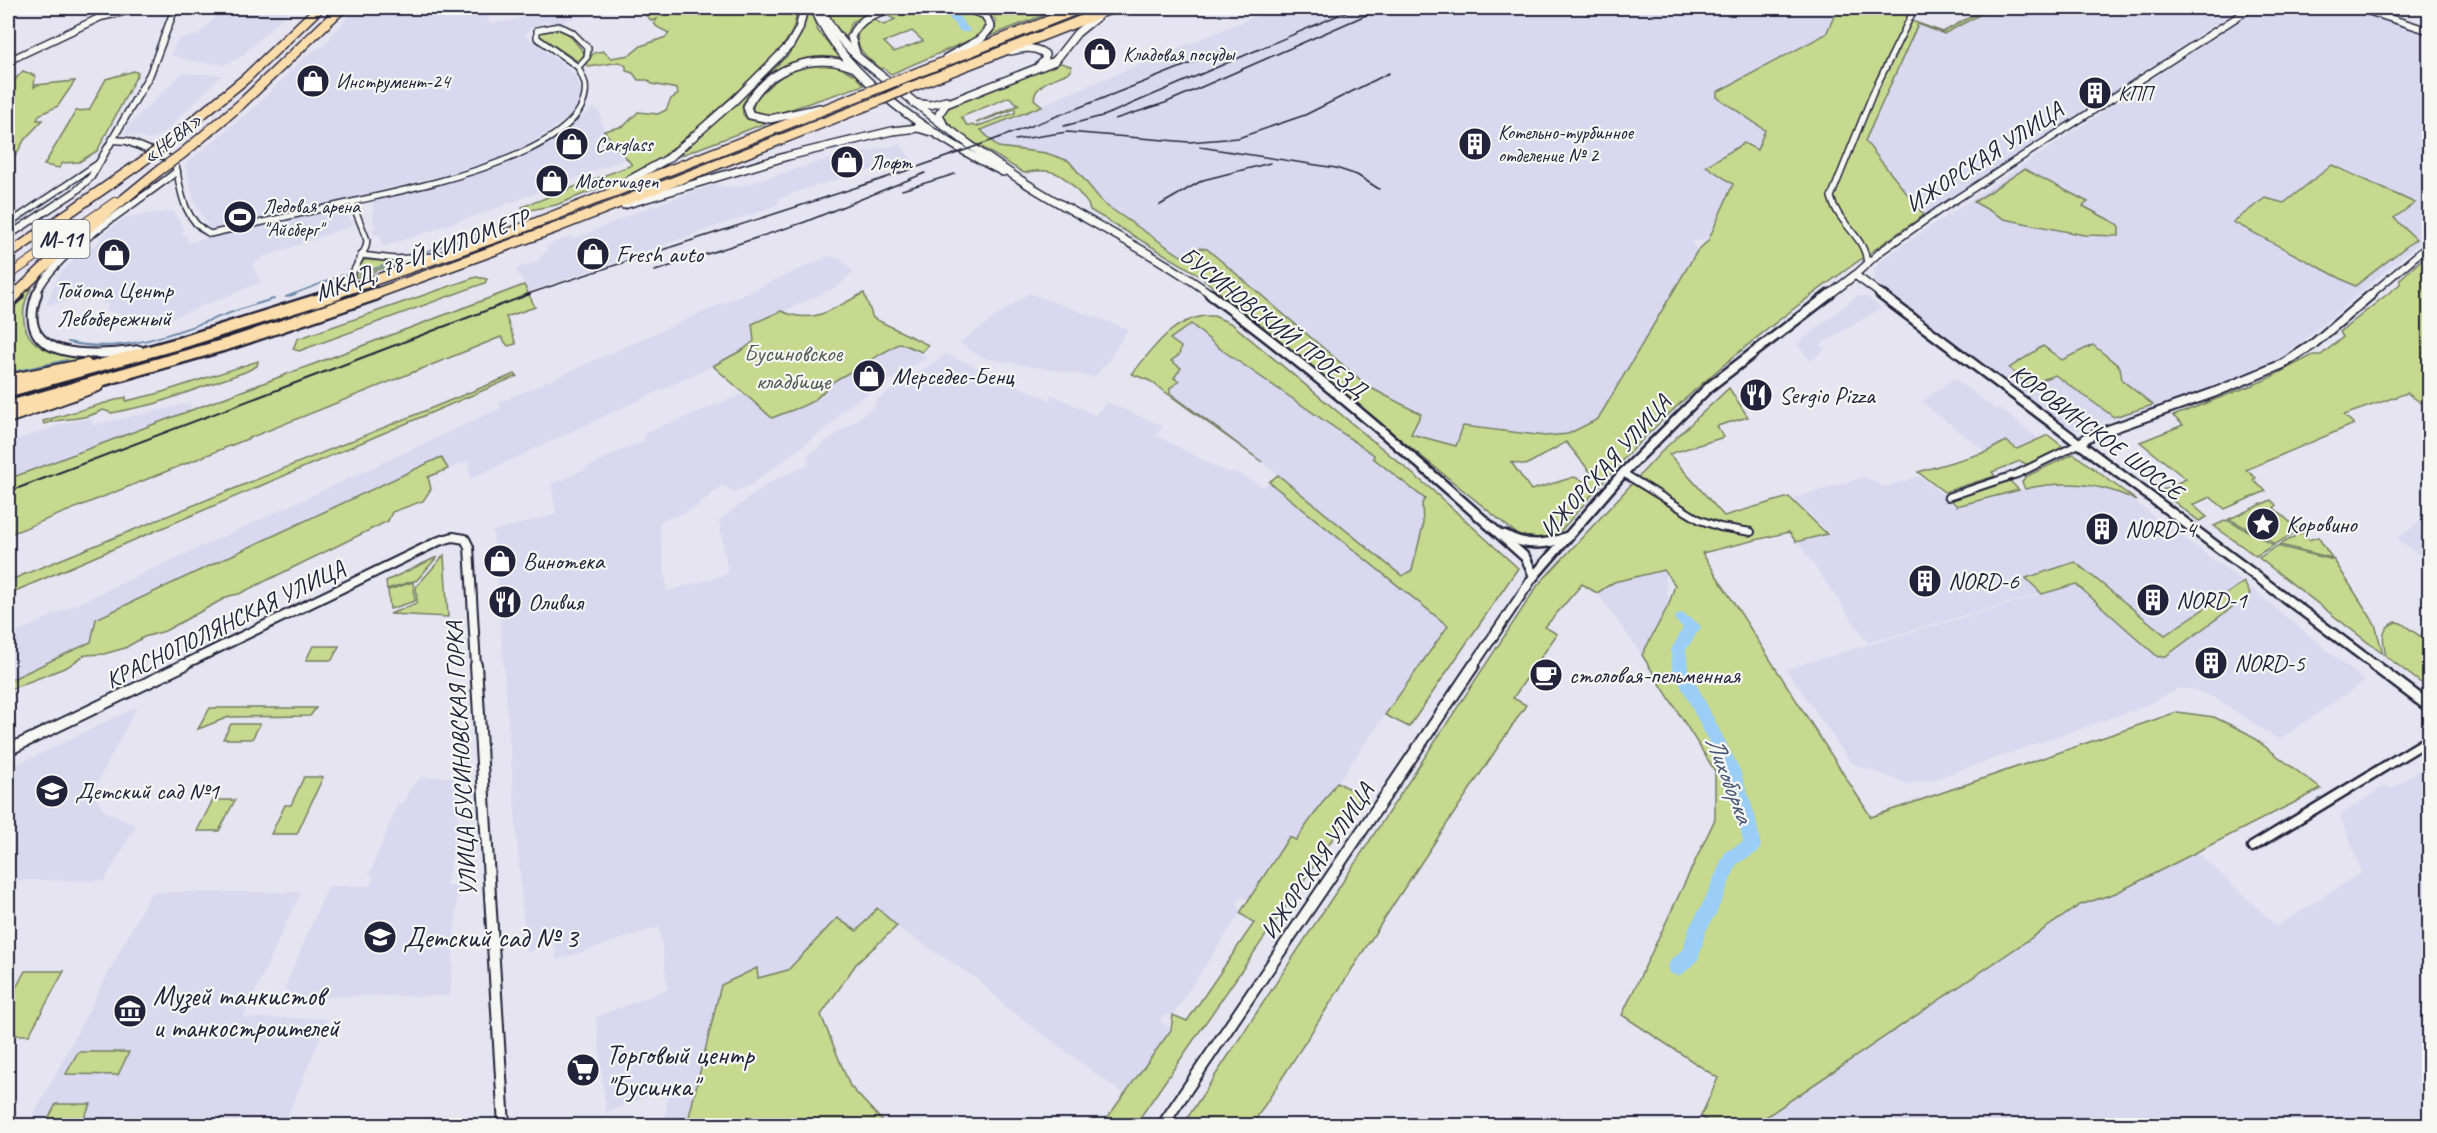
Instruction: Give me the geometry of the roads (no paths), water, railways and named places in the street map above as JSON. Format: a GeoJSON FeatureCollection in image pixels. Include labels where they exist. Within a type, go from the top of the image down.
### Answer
{"type":"FeatureCollection","features":[{"type":"Feature","properties":{"kind":"highway","name":"«НЕВА»"},"geometry":{"type":"LineString","coordinates":[[8,255],[163,146],[245,79],[319,8]]}},
{"type":"Feature","properties":{"kind":"highway","name":"«НЕВА»"},"geometry":{"type":"LineString","coordinates":[[157,172],[182,154],[270,77],[342,8]]}},
{"type":"Feature","properties":{"kind":"highway","name":"МКАД, 78-Й КИЛОМЕТР"},"geometry":{"type":"LineString","coordinates":[[8,391],[143,354],[304,305],[463,250],[1081,8]]}},
{"type":"Feature","properties":{"kind":"highway","name":"МКАД, 78-Й КИЛОМЕТР"},"geometry":{"type":"LineString","coordinates":[[8,407],[135,372],[378,295],[596,214],[1111,8]]}},
{"type":"Feature","properties":{"kind":"highway","name":"М-11"},"geometry":{"type":"LineString","coordinates":[[8,302],[63,249],[157,172]]}},
{"type":"Feature","properties":{"kind":"main road"},"geometry":{"type":"LineString","coordinates":[[582,205],[663,161],[735,100],[790,45],[799,29],[804,8]]}},
{"type":"Feature","properties":{"kind":"main road"},"geometry":{"type":"LineString","coordinates":[[814,8],[829,40],[866,75],[938,134],[982,162],[1019,180]]}},
{"type":"Feature","properties":{"kind":"main road"},"geometry":{"type":"LineString","coordinates":[[822,8],[834,34],[907,100],[1019,180]]}},
{"type":"Feature","properties":{"kind":"main road"},"geometry":{"type":"LineString","coordinates":[[859,58],[851,42],[853,31],[872,15],[895,8]]}},
{"type":"Feature","properties":{"kind":"main road"},"geometry":{"type":"LineString","coordinates":[[929,68],[981,39],[989,30],[991,22],[987,16],[965,8]]}},
{"type":"Feature","properties":{"kind":"main road"},"geometry":{"type":"LineString","coordinates":[[952,134],[939,119],[941,109],[946,104],[1055,61],[1081,28],[1111,8]]}},
{"type":"Feature","properties":{"kind":"main road"},"geometry":{"type":"LineString","coordinates":[[907,100],[921,105],[938,104],[1037,67],[1046,57],[1041,51],[1031,48],[992,56]]}},
{"type":"Feature","properties":{"kind":"main road"},"geometry":{"type":"LineString","coordinates":[[834,105],[770,119],[750,115],[747,107],[751,99],[775,76],[804,62],[835,60],[866,75]]}},
{"type":"Feature","properties":{"kind":"main road"},"geometry":{"type":"LineString","coordinates":[[596,214],[788,156],[892,131],[918,128],[938,134]]}},
{"type":"Feature","properties":{"kind":"main road","name":"«НЕВА»"},"geometry":{"type":"LineString","coordinates":[[8,276],[157,172]]}},
{"type":"Feature","properties":{"kind":"main road","name":"БУСИНОВСКИЙ ПРОЕЗД"},"geometry":{"type":"LineString","coordinates":[[1019,180],[1176,269],[1215,296],[1399,445],[1486,522]]}},
{"type":"Feature","properties":{"kind":"main road","name":"КОРОВИНСКОЕ ШОССЕ"},"geometry":{"type":"LineString","coordinates":[[1855,275],[2430,707]]}},
{"type":"Feature","properties":{"kind":"main road","name":"ИЖОРСКАЯ УЛИЦА"},"geometry":{"type":"LineString","coordinates":[[1534,576],[1623,473],[1709,387],[1855,275]]}},
{"type":"Feature","properties":{"kind":"main road"},"geometry":{"type":"LineString","coordinates":[[8,381],[143,354]]}},
{"type":"Feature","properties":{"kind":"main road"},"geometry":{"type":"LineString","coordinates":[[8,418],[135,372]]}},
{"type":"Feature","properties":{"kind":"main road"},"geometry":{"type":"LineString","coordinates":[[1486,522],[1523,543],[1546,544],[1569,536]]}},
{"type":"Feature","properties":{"kind":"main road"},"geometry":{"type":"LineString","coordinates":[[1486,522],[1525,557],[1534,576]]}},
{"type":"Feature","properties":{"kind":"street"},"geometry":{"type":"LineString","coordinates":[[8,61],[101,17],[141,8]]}},
{"type":"Feature","properties":{"kind":"street"},"geometry":{"type":"LineString","coordinates":[[175,8],[150,74],[113,140],[127,141],[173,161],[183,200],[192,220],[198,228],[210,234],[352,202],[495,165],[542,141],[573,118],[583,104],[585,79],[578,67],[537,38],[537,30],[556,25],[575,34],[588,48],[589,53],[578,67]]}},
{"type":"Feature","properties":{"kind":"street"},"geometry":{"type":"LineString","coordinates":[[301,25],[315,8]]}},
{"type":"Feature","properties":{"kind":"street"},"geometry":{"type":"LineString","coordinates":[[1867,263],[1865,248],[1833,206],[1831,197],[1873,93],[1916,8]]}},
{"type":"Feature","properties":{"kind":"street","name":"ИЖОРСКАЯ УЛИЦА"},"geometry":{"type":"LineString","coordinates":[[1855,275],[1867,263],[1938,211],[2252,8]]}},
{"type":"Feature","properties":{"kind":"street"},"geometry":{"type":"LineString","coordinates":[[2358,8],[2430,31]]}},
{"type":"Feature","properties":{"kind":"street","name":"М-11"},"geometry":{"type":"LineString","coordinates":[[8,236],[83,184],[113,140]]}},
{"type":"Feature","properties":{"kind":"street"},"geometry":{"type":"LineString","coordinates":[[8,224],[68,181],[100,162]]}},
{"type":"Feature","properties":{"kind":"street","name":"М-11"},"geometry":{"type":"LineString","coordinates":[[177,171],[69,254],[42,284],[34,297],[30,313],[34,328],[46,342],[79,354],[141,350],[196,338]]}},
{"type":"Feature","properties":{"kind":"street"},"geometry":{"type":"LineString","coordinates":[[68,181],[83,184]]}},
{"type":"Feature","properties":{"kind":"street"},"geometry":{"type":"LineString","coordinates":[[304,305],[347,279],[357,269],[367,240],[352,202]]}},
{"type":"Feature","properties":{"kind":"street"},"geometry":{"type":"LineString","coordinates":[[1948,497],[2018,474],[2079,444],[2088,437],[2213,393],[2283,364],[2312,345],[2430,244]]}},
{"type":"Feature","properties":{"kind":"street"},"geometry":{"type":"LineString","coordinates":[[361,255],[414,259],[463,250]]}},
{"type":"Feature","properties":{"kind":"street"},"geometry":{"type":"LineString","coordinates":[[1623,473],[1700,520],[1720,527],[1751,532]]}},
{"type":"Feature","properties":{"kind":"street","name":"КРАСНОПОЛЯНСКАЯ УЛИЦА"},"geometry":{"type":"LineString","coordinates":[[8,750],[439,541],[461,537]]}},
{"type":"Feature","properties":{"kind":"street","name":"УЛИЦА БУСИНОВСКАЯ ГОРКА"},"geometry":{"type":"LineString","coordinates":[[461,537],[469,547],[504,1125]]}},
{"type":"Feature","properties":{"kind":"street","name":"ИЖОРСКАЯ УЛИЦА"},"geometry":{"type":"LineString","coordinates":[[1162,1125],[1534,576]]}},
{"type":"Feature","properties":{"kind":"street"},"geometry":{"type":"LineString","coordinates":[[2252,847],[2430,739]]}},
{"type":"Feature","properties":{"kind":"waterway","name":"Лихоборка"},"geometry":{"type":"LineString","coordinates":[[950,12],[965,30]]}},
{"type":"Feature","properties":{"kind":"waterway"},"geometry":{"type":"LineString","coordinates":[[413,256],[479,233]]}},
{"type":"Feature","properties":{"kind":"waterway"},"geometry":{"type":"LineString","coordinates":[[359,274],[385,265]]}},
{"type":"Feature","properties":{"kind":"waterway"},"geometry":{"type":"LineString","coordinates":[[291,295],[343,275]]}},
{"type":"Feature","properties":{"kind":"waterway"},"geometry":{"type":"LineString","coordinates":[[286,297],[295,294]]}},
{"type":"Feature","properties":{"kind":"waterway"},"geometry":{"type":"LineString","coordinates":[[68,342],[94,346],[121,345],[147,340],[274,299]]}},
{"type":"Feature","properties":{"kind":"waterway"},"geometry":{"type":"LineString","coordinates":[[8,373],[67,360]]}},
{"type":"Feature","properties":{"kind":"waterway","name":"Лихоборка"},"geometry":{"type":"LineString","coordinates":[[1677,967],[1691,954],[1698,928],[1711,906],[1731,858],[1752,846],[1742,799],[1730,768],[1680,668],[1678,650],[1693,627],[1682,619]]}},
{"type":"Feature","properties":{"kind":"railway"},"geometry":{"type":"LineString","coordinates":[[1064,126],[1106,115],[1355,8]]}},
{"type":"Feature","properties":{"kind":"railway"},"geometry":{"type":"LineString","coordinates":[[1115,119],[1165,103],[1382,8]]}},
{"type":"Feature","properties":{"kind":"railway"},"geometry":{"type":"LineString","coordinates":[[525,295],[965,150],[1219,52]]}},
{"type":"Feature","properties":{"kind":"railway"},"geometry":{"type":"LineString","coordinates":[[1015,140],[1067,132],[1189,142],[1238,138],[1305,115],[1389,73]]}},
{"type":"Feature","properties":{"kind":"railway"},"geometry":{"type":"LineString","coordinates":[[1200,147],[1336,168],[1357,175],[1379,189]]}},
{"type":"Feature","properties":{"kind":"railway"},"geometry":{"type":"LineString","coordinates":[[1160,205],[1203,180],[1270,163]]}},
{"type":"Feature","properties":{"kind":"railway"},"geometry":{"type":"LineString","coordinates":[[655,271],[805,222],[925,173]]}},
{"type":"Feature","properties":{"kind":"railway"},"geometry":{"type":"LineString","coordinates":[[902,190],[955,174]]}},
{"type":"Feature","properties":{"kind":"railway"},"geometry":{"type":"LineString","coordinates":[[8,492],[530,294]]}},
{"type":"Feature","properties":{"kind":"place","name":"Кладовая посуды"},"geometry":{"type":"Point","coordinates":[1100,54]}},
{"type":"Feature","properties":{"kind":"place","name":"Инструмент-24"},"geometry":{"type":"Point","coordinates":[313,81]}},
{"type":"Feature","properties":{"kind":"place","name":"КПП"},"geometry":{"type":"Point","coordinates":[2095,93]}},
{"type":"Feature","properties":{"kind":"place","name":"Carglass"},"geometry":{"type":"Point","coordinates":[572,144]}},
{"type":"Feature","properties":{"kind":"place","name":"Котельно-турбинное отделение № 2"},"geometry":{"type":"Point","coordinates":[1475,144]}},
{"type":"Feature","properties":{"kind":"place","name":"Лофт"},"geometry":{"type":"Point","coordinates":[847,162]}},
{"type":"Feature","properties":{"kind":"place","name":"Motorwagen"},"geometry":{"type":"Point","coordinates":[552,181]}},
{"type":"Feature","properties":{"kind":"place","name":"Ледовая арена \"Айсберг\""},"geometry":{"type":"Point","coordinates":[240,217]}},
{"type":"Feature","properties":{"kind":"place","name":"Fresh auto"},"geometry":{"type":"Point","coordinates":[593,254]}},
{"type":"Feature","properties":{"kind":"place","name":"Тойота Центр Левобережный"},"geometry":{"type":"Point","coordinates":[114,255]}},
{"type":"Feature","properties":{"kind":"place","name":"Мерседес-Бенц"},"geometry":{"type":"Point","coordinates":[869,376]}},
{"type":"Feature","properties":{"kind":"place","name":"Sergio Pizza"},"geometry":{"type":"Point","coordinates":[1756,395]}},
{"type":"Feature","properties":{"kind":"place","name":"Коровино"},"geometry":{"type":"Point","coordinates":[2263,524]}},
{"type":"Feature","properties":{"kind":"place","name":"NORD-4"},"geometry":{"type":"Point","coordinates":[2102,529]}},
{"type":"Feature","properties":{"kind":"place","name":"Винотека"},"geometry":{"type":"Point","coordinates":[500,561]}},
{"type":"Feature","properties":{"kind":"place","name":"NORD-6"},"geometry":{"type":"Point","coordinates":[1925,581]}},
{"type":"Feature","properties":{"kind":"place","name":"NORD-1"},"geometry":{"type":"Point","coordinates":[2153,600]}},
{"type":"Feature","properties":{"kind":"place","name":"Оливия"},"geometry":{"type":"Point","coordinates":[505,602]}},
{"type":"Feature","properties":{"kind":"place","name":"NORD-5"},"geometry":{"type":"Point","coordinates":[2211,663]}},
{"type":"Feature","properties":{"kind":"place","name":"столовая-пельменная"},"geometry":{"type":"Point","coordinates":[1546,675]}},
{"type":"Feature","properties":{"kind":"place","name":"Детский сад №1"},"geometry":{"type":"Point","coordinates":[52,791]}},
{"type":"Feature","properties":{"kind":"place","name":"Детский сад № 3"},"geometry":{"type":"Point","coordinates":[380,937]}},
{"type":"Feature","properties":{"kind":"place","name":"Музей танкистов и танкостроителей"},"geometry":{"type":"Point","coordinates":[130,1011]}},
{"type":"Feature","properties":{"kind":"place","name":"Торговый центр \"Бусинка\""},"geometry":{"type":"Point","coordinates":[583,1070]}},
{"type":"Feature","properties":{"kind":"park label","name":"Бусиновское кладбище"},"geometry":{"type":"Point","coordinates":[793,367]}}]}
